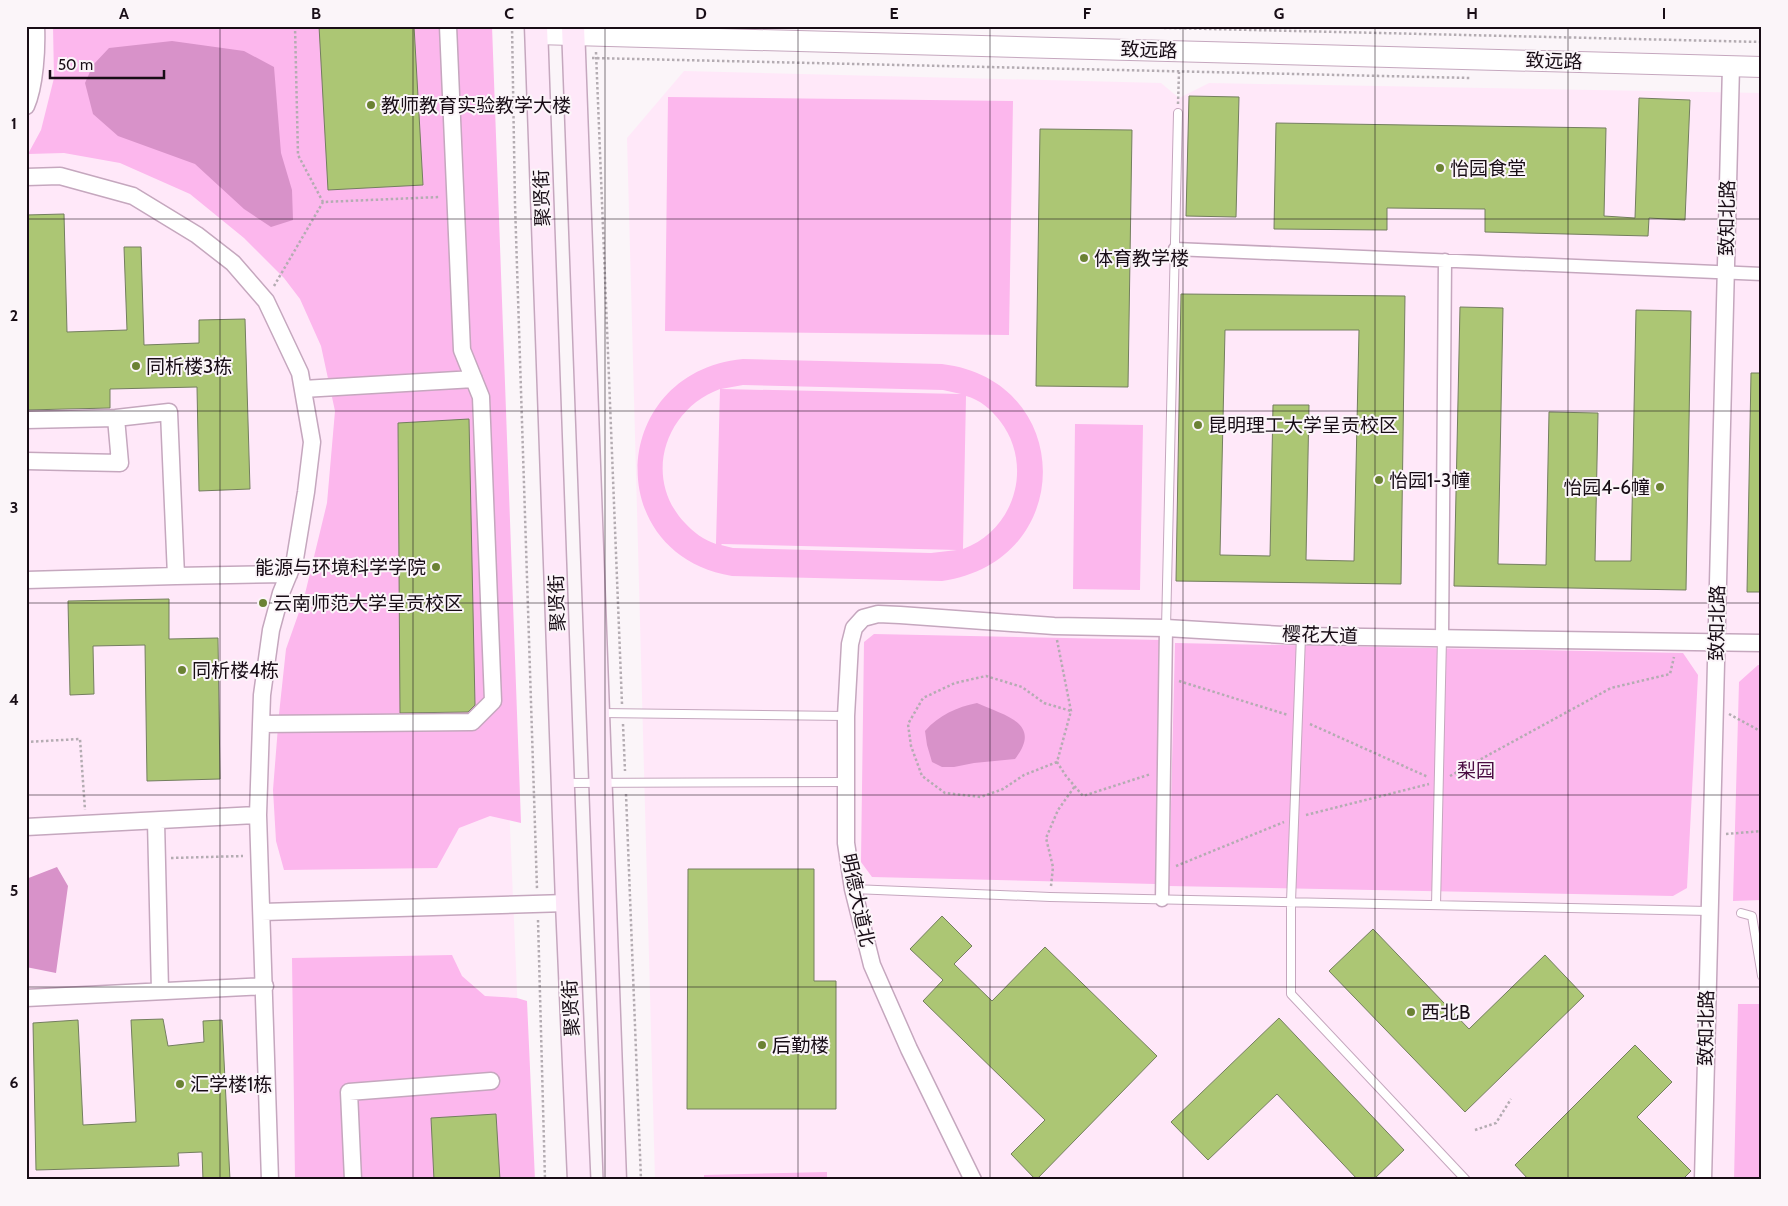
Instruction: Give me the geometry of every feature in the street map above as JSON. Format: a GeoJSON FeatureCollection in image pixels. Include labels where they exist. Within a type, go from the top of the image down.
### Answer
{"type":"FeatureCollection","features":[{"type":"Feature","properties":{"kind":"main road","name":"聚贤街"},"geometry":{"type":"LineString","coordinates":[[536,30],[567,903],[579,1180]]}},
{"type":"Feature","properties":{"kind":"main road","name":"聚贤街"},"geometry":{"type":"LineString","coordinates":[[573,30],[585,57],[597,713],[615,1180]]}},
{"type":"Feature","properties":{"kind":"street"},"geometry":{"type":"LineString","coordinates":[[26,106],[34,70],[37,43],[36,26]]}},
{"type":"Feature","properties":{"kind":"street"},"geometry":{"type":"LineString","coordinates":[[261,724],[472,722],[493,701],[481,397],[462,350],[448,26]]}},
{"type":"Feature","properties":{"kind":"street","name":"致远路"},"geometry":{"type":"LineString","coordinates":[[536,30],[573,30],[596,35],[1762,66]]}},
{"type":"Feature","properties":{"kind":"street","name":"致知北路"},"geometry":{"type":"LineString","coordinates":[[1703,1180],[1731,66]]}},
{"type":"Feature","properties":{"kind":"street"},"geometry":{"type":"LineString","coordinates":[[26,177],[60,176],[134,196],[197,235],[232,263],[266,301],[300,373],[312,442],[295,559],[281,593],[271,630],[262,695],[258,815],[270,1180]]}},
{"type":"Feature","properties":{"kind":"street"},"geometry":{"type":"LineString","coordinates":[[1174,249],[1762,274]]}},
{"type":"Feature","properties":{"kind":"street"},"geometry":{"type":"LineString","coordinates":[[1442,638],[1444,260]]}},
{"type":"Feature","properties":{"kind":"street"},"geometry":{"type":"LineString","coordinates":[[303,388],[474,380]]}},
{"type":"Feature","properties":{"kind":"street"},"geometry":{"type":"LineString","coordinates":[[26,420],[116,418],[169,412],[176,576]]}},
{"type":"Feature","properties":{"kind":"street"},"geometry":{"type":"LineString","coordinates":[[26,461],[120,463],[116,418]]}},
{"type":"Feature","properties":{"kind":"street"},"geometry":{"type":"LineString","coordinates":[[26,580],[289,574]]}},
{"type":"Feature","properties":{"kind":"street","name":"樱花大道"},"geometry":{"type":"LineString","coordinates":[[878,614],[1054,626],[1166,628],[1301,636],[1762,643]]}},
{"type":"Feature","properties":{"kind":"street","name":"明德大道北"},"geometry":{"type":"LineString","coordinates":[[878,614],[863,618],[854,628],[850,644],[846,716],[846,842],[853,889],[872,965],[909,1049],[973,1180]]}},
{"type":"Feature","properties":{"kind":"street"},"geometry":{"type":"LineString","coordinates":[[1162,900],[1166,628]]}},
{"type":"Feature","properties":{"kind":"street"},"geometry":{"type":"LineString","coordinates":[[26,827],[258,815]]}},
{"type":"Feature","properties":{"kind":"street"},"geometry":{"type":"LineString","coordinates":[[156,820],[160,992]]}},
{"type":"Feature","properties":{"kind":"street"},"geometry":{"type":"LineString","coordinates":[[262,912],[567,903]]}},
{"type":"Feature","properties":{"kind":"street"},"geometry":{"type":"LineString","coordinates":[[26,998],[264,986]]}},
{"type":"Feature","properties":{"kind":"street"},"geometry":{"type":"LineString","coordinates":[[353,1180],[349,1092],[491,1081]]}},
{"type":"Feature","properties":{"kind":"lane"},"geometry":{"type":"LineString","coordinates":[[1166,628],[1178,113]]}},
{"type":"Feature","properties":{"kind":"lane"},"geometry":{"type":"LineString","coordinates":[[1301,636],[1291,902],[1291,994],[1466,1180]]}},
{"type":"Feature","properties":{"kind":"lane"},"geometry":{"type":"LineString","coordinates":[[1436,905],[1442,638]]}},
{"type":"Feature","properties":{"kind":"lane"},"geometry":{"type":"LineString","coordinates":[[597,713],[846,716]]}},
{"type":"Feature","properties":{"kind":"lane"},"geometry":{"type":"LineString","coordinates":[[563,784],[846,782]]}},
{"type":"Feature","properties":{"kind":"lane"},"geometry":{"type":"LineString","coordinates":[[853,889],[1162,900],[1709,911]]}},
{"type":"Feature","properties":{"kind":"lane"},"geometry":{"type":"LineString","coordinates":[[1741,913],[1752,916],[1762,976]]}},
{"type":"Feature","properties":{"kind":"path"},"geometry":{"type":"LineString","coordinates":[[295,26],[298,154],[323,202]]}},
{"type":"Feature","properties":{"kind":"path"},"geometry":{"type":"LineString","coordinates":[[512,26],[515,214],[538,903],[545,1180]]}},
{"type":"Feature","properties":{"kind":"path"},"geometry":{"type":"LineString","coordinates":[[1084,26],[1762,42]]}},
{"type":"Feature","properties":{"kind":"path"},"geometry":{"type":"LineString","coordinates":[[596,35],[585,57],[622,713],[641,1180]]}},
{"type":"Feature","properties":{"kind":"path"},"geometry":{"type":"LineString","coordinates":[[1178,113],[1180,51]]}},
{"type":"Feature","properties":{"kind":"path"},"geometry":{"type":"LineString","coordinates":[[585,57],[1474,78]]}},
{"type":"Feature","properties":{"kind":"path"},"geometry":{"type":"LineString","coordinates":[[323,202],[456,196]]}},
{"type":"Feature","properties":{"kind":"path"},"geometry":{"type":"LineString","coordinates":[[266,301],[323,202]]}},
{"type":"Feature","properties":{"kind":"path"},"geometry":{"type":"LineString","coordinates":[[1054,626],[1071,711],[1057,762]]}},
{"type":"Feature","properties":{"kind":"path"},"geometry":{"type":"LineString","coordinates":[[1057,762],[1024,775],[1003,790],[981,797],[945,793],[922,776],[911,746],[908,724],[923,698],[955,683],[986,676],[1022,687],[1044,703],[1071,711]]}},
{"type":"Feature","properties":{"kind":"path"},"geometry":{"type":"LineString","coordinates":[[1714,706],[1762,732]]}},
{"type":"Feature","properties":{"kind":"path"},"geometry":{"type":"LineString","coordinates":[[26,742],[80,740],[86,824]]}},
{"type":"Feature","properties":{"kind":"path"},"geometry":{"type":"LineString","coordinates":[[1057,762],[1083,796],[1164,770]]}},
{"type":"Feature","properties":{"kind":"path"},"geometry":{"type":"LineString","coordinates":[[1050,897],[1053,867],[1046,838],[1058,810],[1075,786]]}},
{"type":"Feature","properties":{"kind":"path"},"geometry":{"type":"LineString","coordinates":[[1711,836],[1762,831]]}},
{"type":"Feature","properties":{"kind":"path"},"geometry":{"type":"LineString","coordinates":[[157,858],[260,856]]}},
{"type":"Feature","properties":{"kind":"path"},"geometry":{"type":"LineString","coordinates":[[1475,1130],[1496,1123],[1511,1099]]}},
{"type":"Feature","properties":{"kind":"shaded area","name":"云南师范大学呈贡校区"},"geometry":{"type":"Polygon","coordinates":[[[26,26],[476,26],[525,1180],[26,1180],[26,26]]]}},
{"type":"Feature","properties":{"kind":"shaded area"},"geometry":{"type":"Polygon","coordinates":[[[172,41],[244,51],[274,67],[281,153],[292,190],[293,220],[271,227],[244,209],[195,164],[118,136],[93,114],[85,83],[93,65],[109,48],[172,41]]]}},
{"type":"Feature","properties":{"kind":"shaded area","name":"昆明理工大学呈贡校区"},"geometry":{"type":"Polygon","coordinates":[[[684,71],[1161,83],[1179,98],[1209,83],[1762,93],[1762,1180],[655,1180],[627,138],[684,71]]]}},
{"type":"Feature","properties":{"kind":"shaded area"},"geometry":{"type":"Polygon","coordinates":[[[977,703],[1008,716],[1022,728],[1025,736],[1023,746],[1015,759],[954,767],[942,767],[932,762],[925,731],[936,720],[949,712],[977,703]]]}},
{"type":"Feature","properties":{"kind":"shaded area"},"geometry":{"type":"Polygon","coordinates":[[[57,867],[68,886],[56,973],[26,967],[26,879],[57,867]]]}},
{"type":"Feature","properties":{"kind":"green space"},"geometry":{"type":"Polygon","coordinates":[[[53,26],[492,26],[521,823],[490,816],[459,828],[437,868],[284,870],[276,841],[273,790],[286,649],[304,598],[327,503],[335,411],[321,346],[300,299],[284,278],[244,238],[190,194],[120,163],[64,153],[28,154],[41,130],[54,78],[53,26]]]}},
{"type":"Feature","properties":{"kind":"green space"},"geometry":{"type":"Polygon","coordinates":[[[668,97],[1013,101],[1009,335],[665,331],[668,97]]]}},
{"type":"Feature","properties":{"kind":"green space"},"geometry":{"type":"Polygon","coordinates":[[[743,359],[942,364],[986,377],[1018,402],[1036,435],[1043,471],[1037,508],[1018,541],[986,567],[942,581],[732,576],[689,561],[659,535],[642,501],[638,464],[646,428],[666,395],[699,371],[743,359]],[[743,385],[721,389],[961,394],[943,390],[743,385]],[[720,389],[701,399],[685,412],[673,428],[666,447],[663,466],[665,486],[672,505],[685,523],[699,535],[716,544],[720,389]],[[966,396],[963,549],[981,540],[996,527],[1007,512],[1014,494],[1017,476],[1016,457],[1010,438],[1000,421],[985,406],[966,396]],[[721,545],[733,548],[931,553],[957,550],[721,545]]]}},
{"type":"Feature","properties":{"kind":"green space"},"geometry":{"type":"Polygon","coordinates":[[[1075,424],[1143,425],[1140,590],[1073,589],[1075,424]]]}},
{"type":"Feature","properties":{"kind":"green space"},"geometry":{"type":"Polygon","coordinates":[[[874,634],[1162,640],[1155,884],[872,877],[861,862],[864,642],[874,634]]]}},
{"type":"Feature","properties":{"kind":"green space","name":"梨园"},"geometry":{"type":"Polygon","coordinates":[[[1175,643],[1683,653],[1698,675],[1687,888],[1673,896],[1169,886],[1175,643]]]}},
{"type":"Feature","properties":{"kind":"green space"},"geometry":{"type":"Polygon","coordinates":[[[1758,665],[1762,665],[1762,900],[1733,901],[1739,682],[1758,665]]]}},
{"type":"Feature","properties":{"kind":"green space"},"geometry":{"type":"Polygon","coordinates":[[[452,955],[462,976],[485,996],[517,998],[527,1001],[535,1180],[295,1180],[292,958],[452,955]]]}},
{"type":"Feature","properties":{"kind":"green space"},"geometry":{"type":"Polygon","coordinates":[[[1738,1004],[1762,1004],[1762,1180],[1734,1180],[1738,1004]]]}},
{"type":"Feature","properties":{"kind":"green space"},"geometry":{"type":"Polygon","coordinates":[[[827,1172],[827,1180],[704,1180],[704,1175],[827,1172]]]}},
{"type":"Feature","properties":{"kind":"building","name":"教师教育实验教学大楼"},"geometry":{"type":"Polygon","coordinates":[[[319,26],[414,26],[423,185],[328,190],[319,26]]]}},
{"type":"Feature","properties":{"kind":"building"},"geometry":{"type":"Polygon","coordinates":[[[1189,96],[1239,97],[1236,217],[1186,216],[1189,96]]]}},
{"type":"Feature","properties":{"kind":"building","name":"怡园食堂"},"geometry":{"type":"Polygon","coordinates":[[[1639,98],[1690,100],[1685,220],[1649,218],[1648,236],[1485,232],[1485,209],[1387,208],[1387,230],[1274,229],[1276,123],[1606,128],[1604,216],[1635,218],[1639,98]]]}},
{"type":"Feature","properties":{"kind":"building","name":"体育教学楼"},"geometry":{"type":"Polygon","coordinates":[[[1040,129],[1132,130],[1128,387],[1036,386],[1040,129]]]}},
{"type":"Feature","properties":{"kind":"building","name":"同析楼3栋"},"geometry":{"type":"Polygon","coordinates":[[[64,214],[67,332],[127,330],[124,247],[141,247],[144,345],[199,343],[199,320],[245,319],[250,489],[199,491],[197,387],[110,389],[110,408],[26,410],[26,215],[64,214]]]}},
{"type":"Feature","properties":{"kind":"building","name":"怡园1-3幢"},"geometry":{"type":"Polygon","coordinates":[[[1181,294],[1405,296],[1401,584],[1176,581],[1181,294]],[[1225,330],[1220,555],[1270,556],[1273,405],[1309,405],[1306,560],[1354,561],[1359,330],[1225,330]]]}},
{"type":"Feature","properties":{"kind":"building","name":"怡园4-6幢"},"geometry":{"type":"Polygon","coordinates":[[[1460,307],[1503,308],[1498,564],[1546,565],[1549,412],[1598,413],[1595,561],[1631,561],[1636,310],[1691,311],[1686,590],[1454,586],[1460,307]]]}},
{"type":"Feature","properties":{"kind":"building"},"geometry":{"type":"Polygon","coordinates":[[[1751,373],[1762,373],[1762,592],[1747,592],[1751,373]]]}},
{"type":"Feature","properties":{"kind":"building","name":"能源与环境科学学院"},"geometry":{"type":"Polygon","coordinates":[[[469,419],[475,705],[468,712],[400,713],[398,423],[469,419]]]}},
{"type":"Feature","properties":{"kind":"building","name":"同析楼4栋"},"geometry":{"type":"Polygon","coordinates":[[[169,599],[169,639],[218,638],[220,779],[147,781],[145,645],[93,646],[94,694],[70,695],[68,601],[169,599]]]}},
{"type":"Feature","properties":{"kind":"building","name":"后勤楼"},"geometry":{"type":"Polygon","coordinates":[[[688,869],[814,869],[814,981],[836,981],[836,1109],[687,1109],[688,869]]]}},
{"type":"Feature","properties":{"kind":"building"},"geometry":{"type":"Polygon","coordinates":[[[942,916],[972,946],[954,964],[992,1001],[1045,947],[1157,1056],[1036,1180],[1011,1154],[1045,1120],[923,1001],[943,980],[910,949],[942,916]]]}},
{"type":"Feature","properties":{"kind":"building","name":"西北B"},"geometry":{"type":"Polygon","coordinates":[[[1373,929],[1469,1029],[1545,955],[1584,996],[1465,1112],[1329,971],[1373,929]]]}},
{"type":"Feature","properties":{"kind":"building"},"geometry":{"type":"Polygon","coordinates":[[[1279,1018],[1404,1150],[1373,1180],[1358,1180],[1277,1094],[1208,1160],[1171,1122],[1279,1018]]]}},
{"type":"Feature","properties":{"kind":"building","name":"汇学楼1栋"},"geometry":{"type":"Polygon","coordinates":[[[163,1019],[168,1046],[204,1042],[203,1021],[222,1020],[230,1180],[203,1180],[202,1152],[178,1153],[179,1166],[36,1170],[33,1023],[78,1020],[83,1125],[136,1122],[131,1020],[163,1019]]]}},
{"type":"Feature","properties":{"kind":"building"},"geometry":{"type":"Polygon","coordinates":[[[1635,1045],[1672,1082],[1637,1117],[1691,1171],[1682,1180],[1529,1180],[1515,1165],[1635,1045]]]}},
{"type":"Feature","properties":{"kind":"building"},"geometry":{"type":"Polygon","coordinates":[[[496,1114],[500,1180],[434,1180],[431,1118],[496,1114]]]}},
{"type":"Feature","properties":{"kind":"place","name":"教师教育实验教学大楼"},"geometry":{"type":"Point","coordinates":[371,105]}},
{"type":"Feature","properties":{"kind":"place","name":"怡园食堂"},"geometry":{"type":"Point","coordinates":[1440,168]}},
{"type":"Feature","properties":{"kind":"place","name":"体育教学楼"},"geometry":{"type":"Point","coordinates":[1084,258]}},
{"type":"Feature","properties":{"kind":"place","name":"同析楼3栋"},"geometry":{"type":"Point","coordinates":[136,366]}},
{"type":"Feature","properties":{"kind":"place","name":"昆明理工大学呈贡校区"},"geometry":{"type":"Point","coordinates":[1198,425]}},
{"type":"Feature","properties":{"kind":"place","name":"怡园1-3幢"},"geometry":{"type":"Point","coordinates":[1379,480]}},
{"type":"Feature","properties":{"kind":"place","name":"怡园4-6幢"},"geometry":{"type":"Point","coordinates":[1660,487]}},
{"type":"Feature","properties":{"kind":"place","name":"能源与环境科学学院"},"geometry":{"type":"Point","coordinates":[436,567]}},
{"type":"Feature","properties":{"kind":"place","name":"云南师范大学呈贡校区"},"geometry":{"type":"Point","coordinates":[263,603]}},
{"type":"Feature","properties":{"kind":"place","name":"同析楼4栋"},"geometry":{"type":"Point","coordinates":[182,670]}},
{"type":"Feature","properties":{"kind":"place","name":"西北B"},"geometry":{"type":"Point","coordinates":[1411,1012]}},
{"type":"Feature","properties":{"kind":"place","name":"后勤楼"},"geometry":{"type":"Point","coordinates":[762,1045]}},
{"type":"Feature","properties":{"kind":"place","name":"汇学楼1栋"},"geometry":{"type":"Point","coordinates":[180,1084]}}]}
